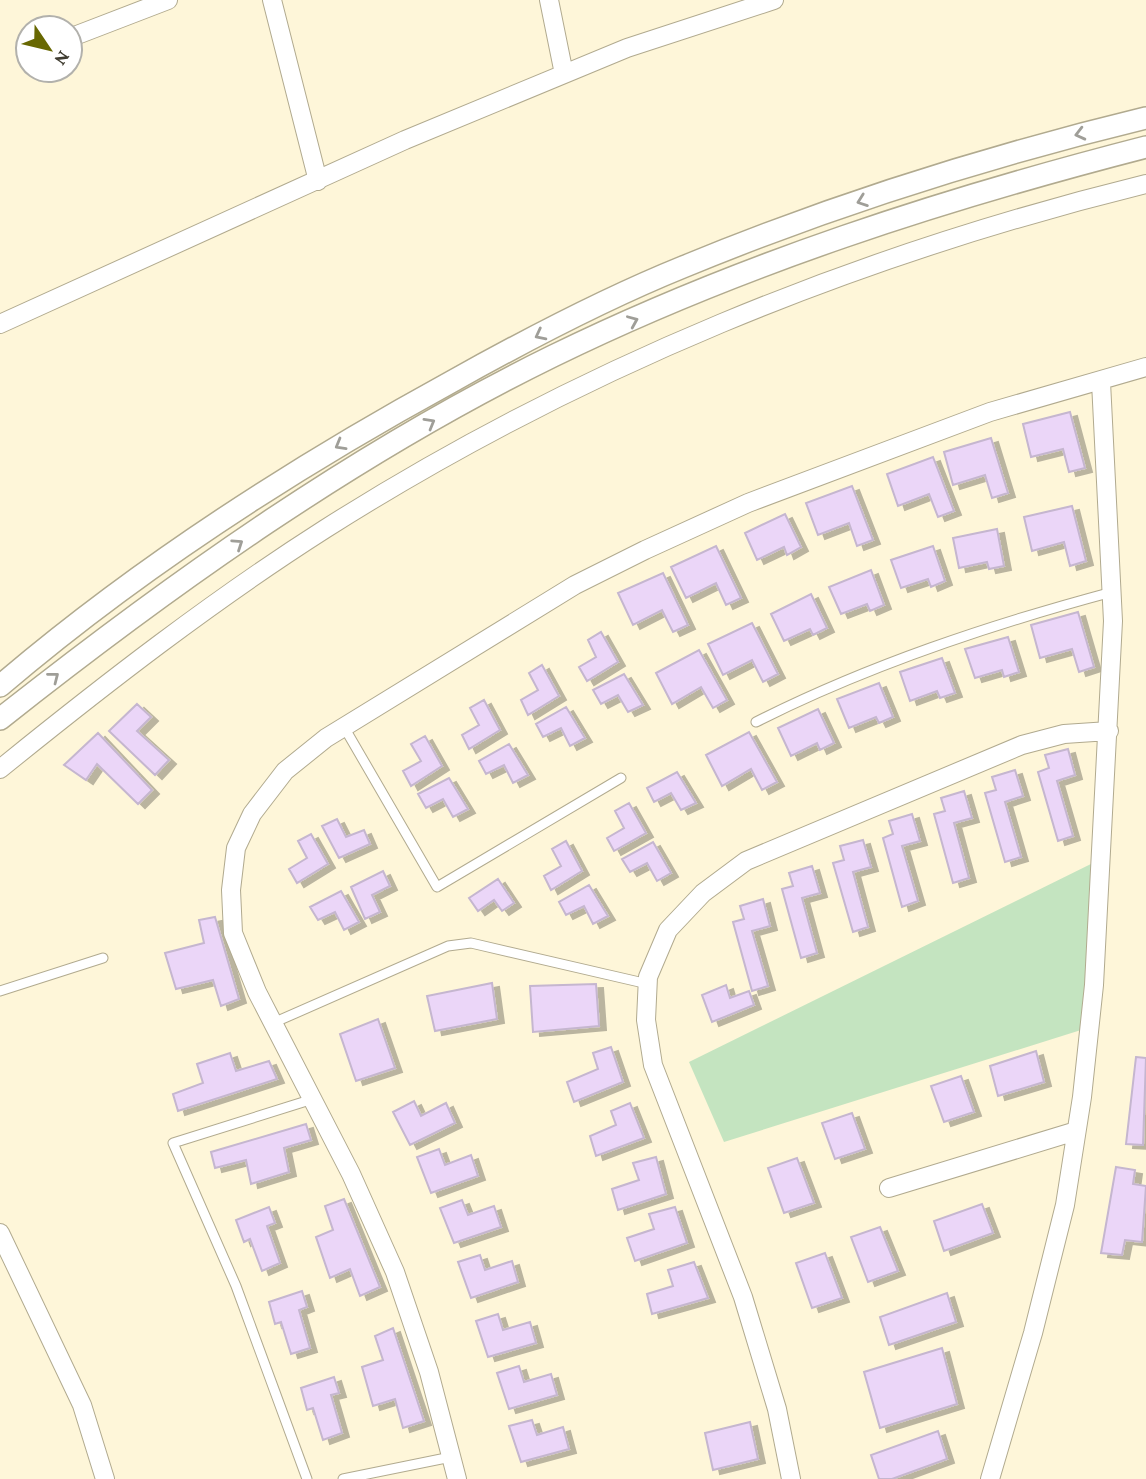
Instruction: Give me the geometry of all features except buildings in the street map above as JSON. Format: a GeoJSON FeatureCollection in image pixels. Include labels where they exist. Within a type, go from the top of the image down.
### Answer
{"type":"FeatureCollection","features":[{"type":"Feature","properties":{"kind":"street"},"geometry":{"type":"LineString","coordinates":[[84,31],[168,0]]}},
{"type":"Feature","properties":{"kind":"street"},"geometry":{"type":"LineString","coordinates":[[272,0],[318,181]]}},
{"type":"Feature","properties":{"kind":"street"},"geometry":{"type":"LineString","coordinates":[[549,0],[564,74]]}},
{"type":"Feature","properties":{"kind":"street"},"geometry":{"type":"LineString","coordinates":[[0,324],[405,140],[627,48],[767,1]]}},
{"type":"Feature","properties":{"kind":"street"},"geometry":{"type":"LineString","coordinates":[[0,686],[104,604],[179,550],[325,454],[468,372],[591,309],[682,267],[914,183],[1146,118]]}},
{"type":"Feature","properties":{"kind":"street"},"geometry":{"type":"LineString","coordinates":[[0,719],[120,625],[275,518],[374,455],[552,356],[732,279],[827,244],[973,194],[1146,146]]}},
{"type":"Feature","properties":{"kind":"street"},"geometry":{"type":"LineString","coordinates":[[0,769],[209,608],[325,529],[523,416],[639,359],[795,293],[908,252],[1056,206],[1146,184]]}},
{"type":"Feature","properties":{"kind":"street"},"geometry":{"type":"LineString","coordinates":[[457,1479],[429,1372],[395,1272],[351,1174],[273,1023],[233,933],[231,890],[236,848],[252,814],[285,771],[344,727],[575,585],[748,502],[990,412],[1146,367]]}},
{"type":"Feature","properties":{"kind":"street"},"geometry":{"type":"LineString","coordinates":[[990,1479],[1033,1333],[1065,1205],[1094,985],[1109,731],[1112,592],[1101,382]]}},
{"type":"Feature","properties":{"kind":"street"},"geometry":{"type":"LineString","coordinates":[[791,1479],[777,1409],[743,1297],[653,1065],[646,1020],[648,984],[668,930],[703,892],[746,861],[1022,745],[1064,734],[1109,731]]}},
{"type":"Feature","properties":{"kind":"street"},"geometry":{"type":"LineString","coordinates":[[889,1188],[1076,1131]]}},
{"type":"Feature","properties":{"kind":"street"},"geometry":{"type":"LineString","coordinates":[[0,1233],[82,1405],[105,1479]]}},
{"type":"Feature","properties":{"kind":"lane"},"geometry":{"type":"LineString","coordinates":[[756,722],[820,690],[893,660],[1112,592]]}},
{"type":"Feature","properties":{"kind":"lane"},"geometry":{"type":"LineString","coordinates":[[344,727],[436,887],[621,778]]}},
{"type":"Feature","properties":{"kind":"lane"},"geometry":{"type":"LineString","coordinates":[[273,1023],[448,946],[471,943],[648,984]]}},
{"type":"Feature","properties":{"kind":"lane"},"geometry":{"type":"LineString","coordinates":[[0,991],[103,958]]}},
{"type":"Feature","properties":{"kind":"lane"},"geometry":{"type":"LineString","coordinates":[[307,1479],[236,1286],[173,1143],[313,1099]]}},
{"type":"Feature","properties":{"kind":"lane"},"geometry":{"type":"LineString","coordinates":[[342,1479],[452,1457]]}},
{"type":"Feature","properties":{"kind":"green space"},"geometry":{"type":"Polygon","coordinates":[[[1101,859],[1081,1030],[724,1142],[689,1062],[1101,859]]]}}]}
